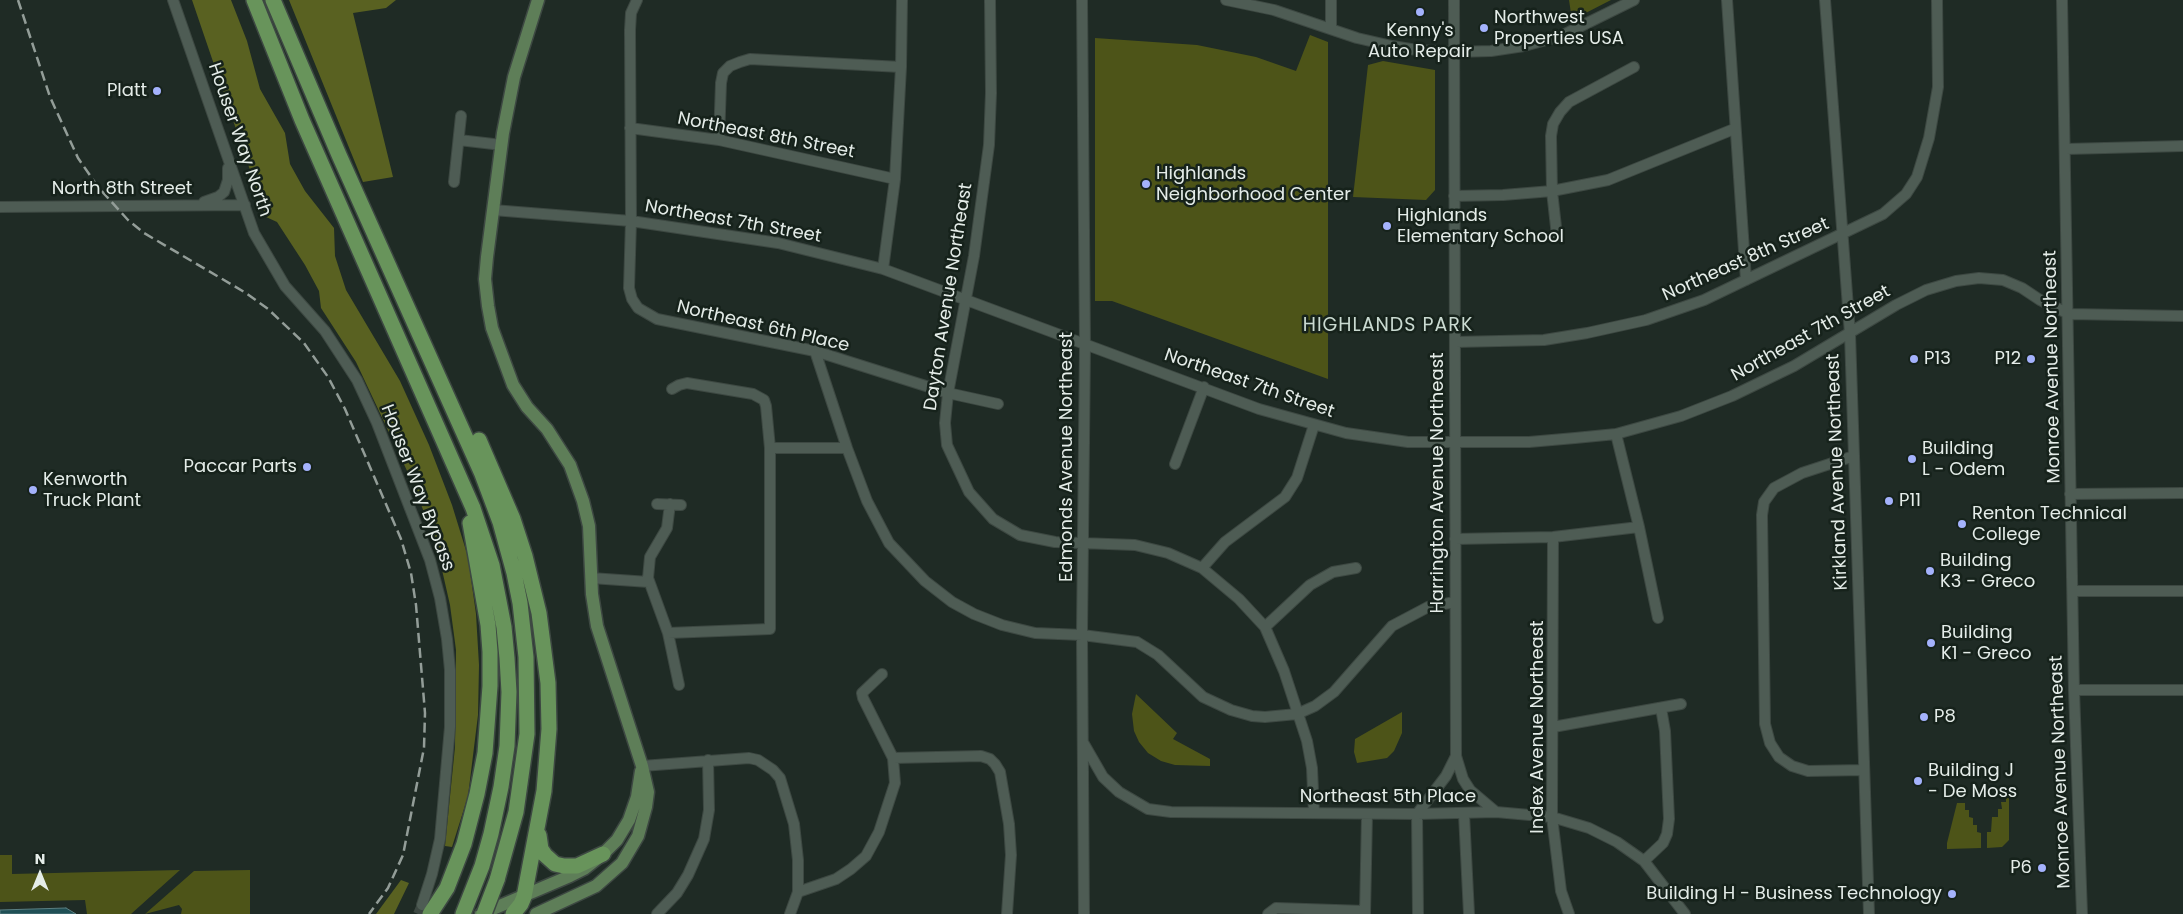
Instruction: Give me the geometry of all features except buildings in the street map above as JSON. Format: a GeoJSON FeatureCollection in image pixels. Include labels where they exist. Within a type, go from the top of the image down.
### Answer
{"type":"FeatureCollection","features":[{"type":"Feature","properties":{"kind":"highway"},"geometry":{"type":"LineString","coordinates":[[248,0],[274,51]]}},
{"type":"Feature","properties":{"kind":"highway"},"geometry":{"type":"LineString","coordinates":[[254,0],[360,253],[473,508],[492,565],[504,627],[508,674],[508,730],[501,787],[491,834],[463,914]]}},
{"type":"Feature","properties":{"kind":"highway"},"geometry":{"type":"LineString","coordinates":[[273,0],[339,155],[482,474],[507,547],[520,603],[526,657],[527,734],[516,812],[498,880],[482,914]]}},
{"type":"Feature","properties":{"kind":"highway"},"geometry":{"type":"LineString","coordinates":[[389,265],[427,335],[484,450],[513,519],[531,578],[539,614],[548,695],[547,773],[524,897],[513,914]]}},
{"type":"Feature","properties":{"kind":"highway"},"geometry":{"type":"LineString","coordinates":[[426,909],[447,888],[464,844],[485,753],[490,686],[488,625],[474,541],[444,441]]}},
{"type":"Feature","properties":{"kind":"highway"},"geometry":{"type":"LineString","coordinates":[[538,824],[541,849],[555,864],[577,866],[603,854]]}},
{"type":"Feature","properties":{"kind":"main road"},"geometry":{"type":"LineString","coordinates":[[536,914],[596,886],[610,875],[630,852],[638,836],[648,792],[642,766],[597,626],[591,578],[589,526],[583,501],[570,465],[547,429],[527,407],[512,385],[492,328],[486,279],[502,145],[514,77],[538,0]]}},
{"type":"Feature","properties":{"kind":"main road"},"geometry":{"type":"LineString","coordinates":[[482,914],[584,869],[603,854],[618,840],[629,820],[637,797],[642,766]]}},
{"type":"Feature","properties":{"kind":"street","name":"Houser Way North"},"geometry":{"type":"LineString","coordinates":[[173,0],[254,233],[285,286]]}},
{"type":"Feature","properties":{"kind":"street","name":"Northeast 6th Place"},"geometry":{"type":"LineString","coordinates":[[637,0],[631,13],[631,221],[629,288],[632,299],[645,314],[657,320],[815,351],[948,393],[998,404]]}},
{"type":"Feature","properties":{"kind":"street"},"geometry":{"type":"LineString","coordinates":[[883,269],[895,179],[901,67],[902,0]]}},
{"type":"Feature","properties":{"kind":"street","name":"Dayton Avenue Northeast"},"geometry":{"type":"LineString","coordinates":[[990,0],[992,93],[989,146],[966,300],[948,393],[945,424],[947,445],[969,492],[993,519],[1020,535],[1055,542],[1135,545],[1168,553],[1202,568],[1239,599],[1264,628],[1284,671],[1307,741],[1312,768],[1314,813]]}},
{"type":"Feature","properties":{"kind":"street","name":"Edmonds Avenue Northeast"},"geometry":{"type":"LineString","coordinates":[[1082,0],[1085,345],[1082,635],[1084,914]]}},
{"type":"Feature","properties":{"kind":"street"},"geometry":{"type":"LineString","coordinates":[[1226,0],[1275,5],[1331,29],[1392,46],[1417,50],[1454,52],[1494,51],[1534,44],[1561,36],[1634,0]]}},
{"type":"Feature","properties":{"kind":"street"},"geometry":{"type":"LineString","coordinates":[[1331,0],[1331,29]]}},
{"type":"Feature","properties":{"kind":"street","name":"Harrington Avenue Northeast"},"geometry":{"type":"LineString","coordinates":[[1454,0],[1454,602],[1456,756],[1463,780],[1470,790],[1496,812]]}},
{"type":"Feature","properties":{"kind":"street"},"geometry":{"type":"LineString","coordinates":[[1727,0],[1734,129],[1746,280]]}},
{"type":"Feature","properties":{"kind":"street","name":"Kirkland Avenue Northeast"},"geometry":{"type":"LineString","coordinates":[[1824,0],[1850,334],[1869,914]]}},
{"type":"Feature","properties":{"kind":"street","name":"Northeast 8th Street"},"geometry":{"type":"LineString","coordinates":[[1455,342],[1544,340],[1587,333],[1653,318],[1704,300],[1843,235],[1883,214],[1906,194],[1916,177],[1929,138],[1938,87],[1937,0]]}},
{"type":"Feature","properties":{"kind":"street","name":"Monroe Avenue Northeast"},"geometry":{"type":"LineString","coordinates":[[2062,0],[2074,690],[2082,914]]}},
{"type":"Feature","properties":{"kind":"street"},"geometry":{"type":"LineString","coordinates":[[719,140],[721,83],[723,73],[730,66],[750,59],[901,67]]}},
{"type":"Feature","properties":{"kind":"street"},"geometry":{"type":"LineString","coordinates":[[1557,236],[1552,191],[1551,136],[1554,124],[1560,112],[1569,102],[1634,67]]}},
{"type":"Feature","properties":{"kind":"street"},"geometry":{"type":"LineString","coordinates":[[454,182],[461,116]]}},
{"type":"Feature","properties":{"kind":"street","name":"Northeast 8th Street"},"geometry":{"type":"LineString","coordinates":[[630,128],[719,140],[895,179]]}},
{"type":"Feature","properties":{"kind":"street"},"geometry":{"type":"LineString","coordinates":[[1454,196],[1504,195],[1552,191],[1608,180],[1734,129]]}},
{"type":"Feature","properties":{"kind":"street"},"geometry":{"type":"LineString","coordinates":[[458,140],[502,145]]}},
{"type":"Feature","properties":{"kind":"street"},"geometry":{"type":"LineString","coordinates":[[2066,149],[2183,146]]}},
{"type":"Feature","properties":{"kind":"street"},"geometry":{"type":"LineString","coordinates":[[192,205],[218,198],[224,192],[228,180],[228,159]]}},
{"type":"Feature","properties":{"kind":"street","name":"North 8th Street"},"geometry":{"type":"LineString","coordinates":[[0,207],[244,205]]}},
{"type":"Feature","properties":{"kind":"street","name":"Northeast 7th Street"},"geometry":{"type":"LineString","coordinates":[[493,210],[631,221],[778,243],[883,269],[1259,408],[1314,425],[1375,438],[1408,442],[1529,442],[1616,434],[1681,416],[1732,396],[1794,366],[1896,305],[1926,290],[1956,281],[1979,278],[2003,280],[2022,288],[2040,300],[2068,314],[2183,316]]}},
{"type":"Feature","properties":{"kind":"street","name":"Houser Way Bypass"},"geometry":{"type":"LineString","coordinates":[[285,286],[325,331],[357,380],[416,518],[440,598],[450,670],[450,727],[440,839],[426,909]]}},
{"type":"Feature","properties":{"kind":"street"},"geometry":{"type":"LineString","coordinates":[[815,351],[847,448],[867,501],[889,543],[925,581],[952,602],[974,614],[1002,625],[1035,633],[1082,635],[1137,642],[1158,655],[1203,697],[1231,710],[1252,716],[1264,717],[1297,714],[1315,706],[1334,692],[1392,626],[1428,607],[1454,602]]}},
{"type":"Feature","properties":{"kind":"street"},"geometry":{"type":"LineString","coordinates":[[668,633],[770,629],[770,448],[768,412],[764,400],[753,394],[687,383],[672,389]]}},
{"type":"Feature","properties":{"kind":"street"},"geometry":{"type":"LineString","coordinates":[[1175,464],[1204,387]]}},
{"type":"Feature","properties":{"kind":"street"},"geometry":{"type":"LineString","coordinates":[[1202,568],[1225,542],[1284,497],[1297,478],[1314,425]]}},
{"type":"Feature","properties":{"kind":"street"},"geometry":{"type":"LineString","coordinates":[[1616,434],[1639,526],[1658,618]]}},
{"type":"Feature","properties":{"kind":"street"},"geometry":{"type":"LineString","coordinates":[[770,448],[847,448]]}},
{"type":"Feature","properties":{"kind":"street"},"geometry":{"type":"LineString","coordinates":[[1854,456],[1802,473],[1774,488],[1764,502],[1762,515],[1765,724],[1770,743],[1780,758],[1792,766],[1808,771],[1864,770]]}},
{"type":"Feature","properties":{"kind":"street"},"geometry":{"type":"LineString","coordinates":[[2070,494],[2183,493]]}},
{"type":"Feature","properties":{"kind":"street"},"geometry":{"type":"LineString","coordinates":[[656,504],[681,504]]}},
{"type":"Feature","properties":{"kind":"street"},"geometry":{"type":"LineString","coordinates":[[670,504],[667,528],[649,562],[649,582],[668,633],[679,685]]}},
{"type":"Feature","properties":{"kind":"street"},"geometry":{"type":"LineString","coordinates":[[1455,539],[1553,537],[1639,526]]}},
{"type":"Feature","properties":{"kind":"street","name":"Index Avenue Northeast"},"geometry":{"type":"LineString","coordinates":[[1553,537],[1552,817],[1561,891],[1569,914]]}},
{"type":"Feature","properties":{"kind":"street"},"geometry":{"type":"LineString","coordinates":[[1264,628],[1310,585],[1333,572],[1356,568]]}},
{"type":"Feature","properties":{"kind":"street"},"geometry":{"type":"LineString","coordinates":[[591,578],[649,582]]}},
{"type":"Feature","properties":{"kind":"street"},"geometry":{"type":"LineString","coordinates":[[2073,591],[2183,591]]}},
{"type":"Feature","properties":{"kind":"street"},"geometry":{"type":"LineString","coordinates":[[798,892],[836,878],[866,856],[879,832],[891,798],[894,783],[893,758],[862,693],[882,674]]}},
{"type":"Feature","properties":{"kind":"street"},"geometry":{"type":"LineString","coordinates":[[2074,690],[2183,690]]}},
{"type":"Feature","properties":{"kind":"street"},"geometry":{"type":"LineString","coordinates":[[1553,727],[1681,704]]}},
{"type":"Feature","properties":{"kind":"street"},"geometry":{"type":"LineString","coordinates":[[1644,862],[1663,843],[1667,834],[1669,819],[1665,732],[1660,708]]}},
{"type":"Feature","properties":{"kind":"street","name":"Northeast 5th Place"},"geometry":{"type":"LineString","coordinates":[[1083,743],[1103,777],[1119,792],[1148,809],[1171,812],[1366,814],[1464,814],[1496,812],[1552,817],[1589,828],[1616,842],[1644,862],[1685,914]]}},
{"type":"Feature","properties":{"kind":"street"},"geometry":{"type":"LineString","coordinates":[[893,758],[981,756],[990,759],[995,764],[1000,772],[1010,824],[1007,914]]}},
{"type":"Feature","properties":{"kind":"street","name":"Harrington Avenue Northeast"},"geometry":{"type":"LineString","coordinates":[[1417,814],[1446,776],[1456,756]]}},
{"type":"Feature","properties":{"kind":"street"},"geometry":{"type":"LineString","coordinates":[[642,766],[749,758],[765,764],[780,778],[794,824],[798,860],[798,892],[790,914]]}},
{"type":"Feature","properties":{"kind":"street"},"geometry":{"type":"LineString","coordinates":[[657,914],[677,893],[688,876],[704,838],[709,810],[708,760]]}},
{"type":"Feature","properties":{"kind":"street"},"geometry":{"type":"LineString","coordinates":[[1268,914],[1276,908],[1282,911],[1365,912],[1366,814]]}},
{"type":"Feature","properties":{"kind":"street"},"geometry":{"type":"LineString","coordinates":[[1417,814],[1418,914]]}},
{"type":"Feature","properties":{"kind":"street"},"geometry":{"type":"LineString","coordinates":[[1464,814],[1469,914]]}},
{"type":"Feature","properties":{"kind":"green space"},"geometry":{"type":"Polygon","coordinates":[[[192,0],[231,0],[247,41],[260,89],[285,133],[290,164],[305,191],[334,228],[335,256],[346,290],[400,381],[429,445],[452,505],[468,557],[476,614],[479,665],[478,715],[468,796],[452,847],[445,846],[455,747],[456,650],[450,605],[440,561],[428,522],[409,475],[356,362],[321,308],[319,291],[305,265],[277,222],[266,217],[192,0]]]}},
{"type":"Feature","properties":{"kind":"green space"},"geometry":{"type":"Polygon","coordinates":[[[289,0],[396,0],[386,8],[353,13],[393,177],[363,182],[289,0]]]}},
{"type":"Feature","properties":{"kind":"green space"},"geometry":{"type":"Polygon","coordinates":[[[1569,0],[1611,0],[1572,20],[1569,0]]]}},
{"type":"Feature","properties":{"kind":"green space"},"geometry":{"type":"Polygon","coordinates":[[[1310,35],[1328,42],[1328,379],[1112,301],[1095,301],[1095,38],[1197,45],[1256,57],[1296,71],[1310,35]]]}},
{"type":"Feature","properties":{"kind":"green space"},"geometry":{"type":"Polygon","coordinates":[[[1383,61],[1435,70],[1435,190],[1426,200],[1353,197],[1368,65],[1383,61]]]}},
{"type":"Feature","properties":{"kind":"green space"},"geometry":{"type":"Polygon","coordinates":[[[1136,694],[1177,733],[1173,739],[1210,759],[1210,766],[1175,765],[1161,761],[1148,753],[1139,742],[1134,731],[1132,714],[1136,694]]]}},
{"type":"Feature","properties":{"kind":"green space"},"geometry":{"type":"Polygon","coordinates":[[[1402,712],[1402,733],[1394,751],[1387,758],[1357,763],[1354,752],[1355,739],[1402,712]]]}},
{"type":"Feature","properties":{"kind":"green space"},"geometry":{"type":"Polygon","coordinates":[[[2006,797],[2009,797],[2009,840],[2002,847],[1987,848],[1987,832],[1991,832],[1992,817],[1998,817],[1998,809],[2002,809],[2001,802],[2006,802],[2006,797]]]}},
{"type":"Feature","properties":{"kind":"green space"},"geometry":{"type":"Polygon","coordinates":[[[1957,803],[1965,803],[1965,810],[1969,810],[1969,817],[1973,818],[1973,825],[1977,825],[1977,832],[1981,833],[1981,848],[1947,849],[1957,803]]]}},
{"type":"Feature","properties":{"kind":"green space"},"geometry":{"type":"Polygon","coordinates":[[[0,855],[12,855],[12,874],[180,870],[131,914],[87,914],[85,900],[0,902],[0,855]]]}},
{"type":"Feature","properties":{"kind":"green space"},"geometry":{"type":"Polygon","coordinates":[[[250,870],[250,914],[181,914],[182,909],[179,905],[145,914],[194,871],[250,870]]]}},
{"type":"Feature","properties":{"kind":"green space"},"geometry":{"type":"Polygon","coordinates":[[[401,880],[409,883],[394,914],[376,914],[401,880]]]}},
{"type":"Feature","properties":{"kind":"water"},"geometry":{"type":"Polygon","coordinates":[[[66,908],[76,914],[0,914],[0,910],[66,908]]]}},
{"type":"Feature","properties":{"kind":"tunnel"},"geometry":{"type":"LineString","coordinates":[[418,914],[422,905]]}},
{"type":"Feature","properties":{"kind":"railway"},"geometry":{"type":"LineString","coordinates":[[18,0],[50,97],[78,158],[98,187],[128,220],[144,233],[246,293],[268,309],[304,343],[328,377],[345,409],[401,539],[411,573],[416,605],[425,713],[424,748],[403,855],[388,888],[369,914]]}},
{"type":"Feature","properties":{"kind":"place","name":"Kenny's Auto Repair"},"geometry":{"type":"Point","coordinates":[1420,12]}},
{"type":"Feature","properties":{"kind":"place","name":"Northwest Properties USA"},"geometry":{"type":"Point","coordinates":[1484,28]}},
{"type":"Feature","properties":{"kind":"place","name":"Platt"},"geometry":{"type":"Point","coordinates":[157,91]}},
{"type":"Feature","properties":{"kind":"place","name":"Highlands Neighborhood Center"},"geometry":{"type":"Point","coordinates":[1146,184]}},
{"type":"Feature","properties":{"kind":"place","name":"Highlands Elementary School"},"geometry":{"type":"Point","coordinates":[1387,226]}},
{"type":"Feature","properties":{"kind":"place","name":"P13"},"geometry":{"type":"Point","coordinates":[1914,359]}},
{"type":"Feature","properties":{"kind":"place","name":"P12"},"geometry":{"type":"Point","coordinates":[2031,359]}},
{"type":"Feature","properties":{"kind":"place","name":"Building L - Odem"},"geometry":{"type":"Point","coordinates":[1912,459]}},
{"type":"Feature","properties":{"kind":"place","name":"Paccar Parts"},"geometry":{"type":"Point","coordinates":[307,467]}},
{"type":"Feature","properties":{"kind":"place","name":"Kenworth Truck Plant"},"geometry":{"type":"Point","coordinates":[33,490]}},
{"type":"Feature","properties":{"kind":"place","name":"P11"},"geometry":{"type":"Point","coordinates":[1889,501]}},
{"type":"Feature","properties":{"kind":"place","name":"Renton Technical College"},"geometry":{"type":"Point","coordinates":[1962,524]}},
{"type":"Feature","properties":{"kind":"place","name":"Building K3 - Greco"},"geometry":{"type":"Point","coordinates":[1930,571]}},
{"type":"Feature","properties":{"kind":"place","name":"Building K1 - Greco"},"geometry":{"type":"Point","coordinates":[1931,643]}},
{"type":"Feature","properties":{"kind":"place","name":"P8"},"geometry":{"type":"Point","coordinates":[1924,717]}},
{"type":"Feature","properties":{"kind":"place","name":"Building J - De Moss"},"geometry":{"type":"Point","coordinates":[1918,781]}},
{"type":"Feature","properties":{"kind":"place","name":"P6"},"geometry":{"type":"Point","coordinates":[2042,868]}},
{"type":"Feature","properties":{"kind":"place","name":"Building H - Business Technology"},"geometry":{"type":"Point","coordinates":[1952,894]}},
{"type":"Feature","properties":{"kind":"district","name":"HIGHLANDS PARK"},"geometry":{"type":"Point","coordinates":[1388,326]}}]}
